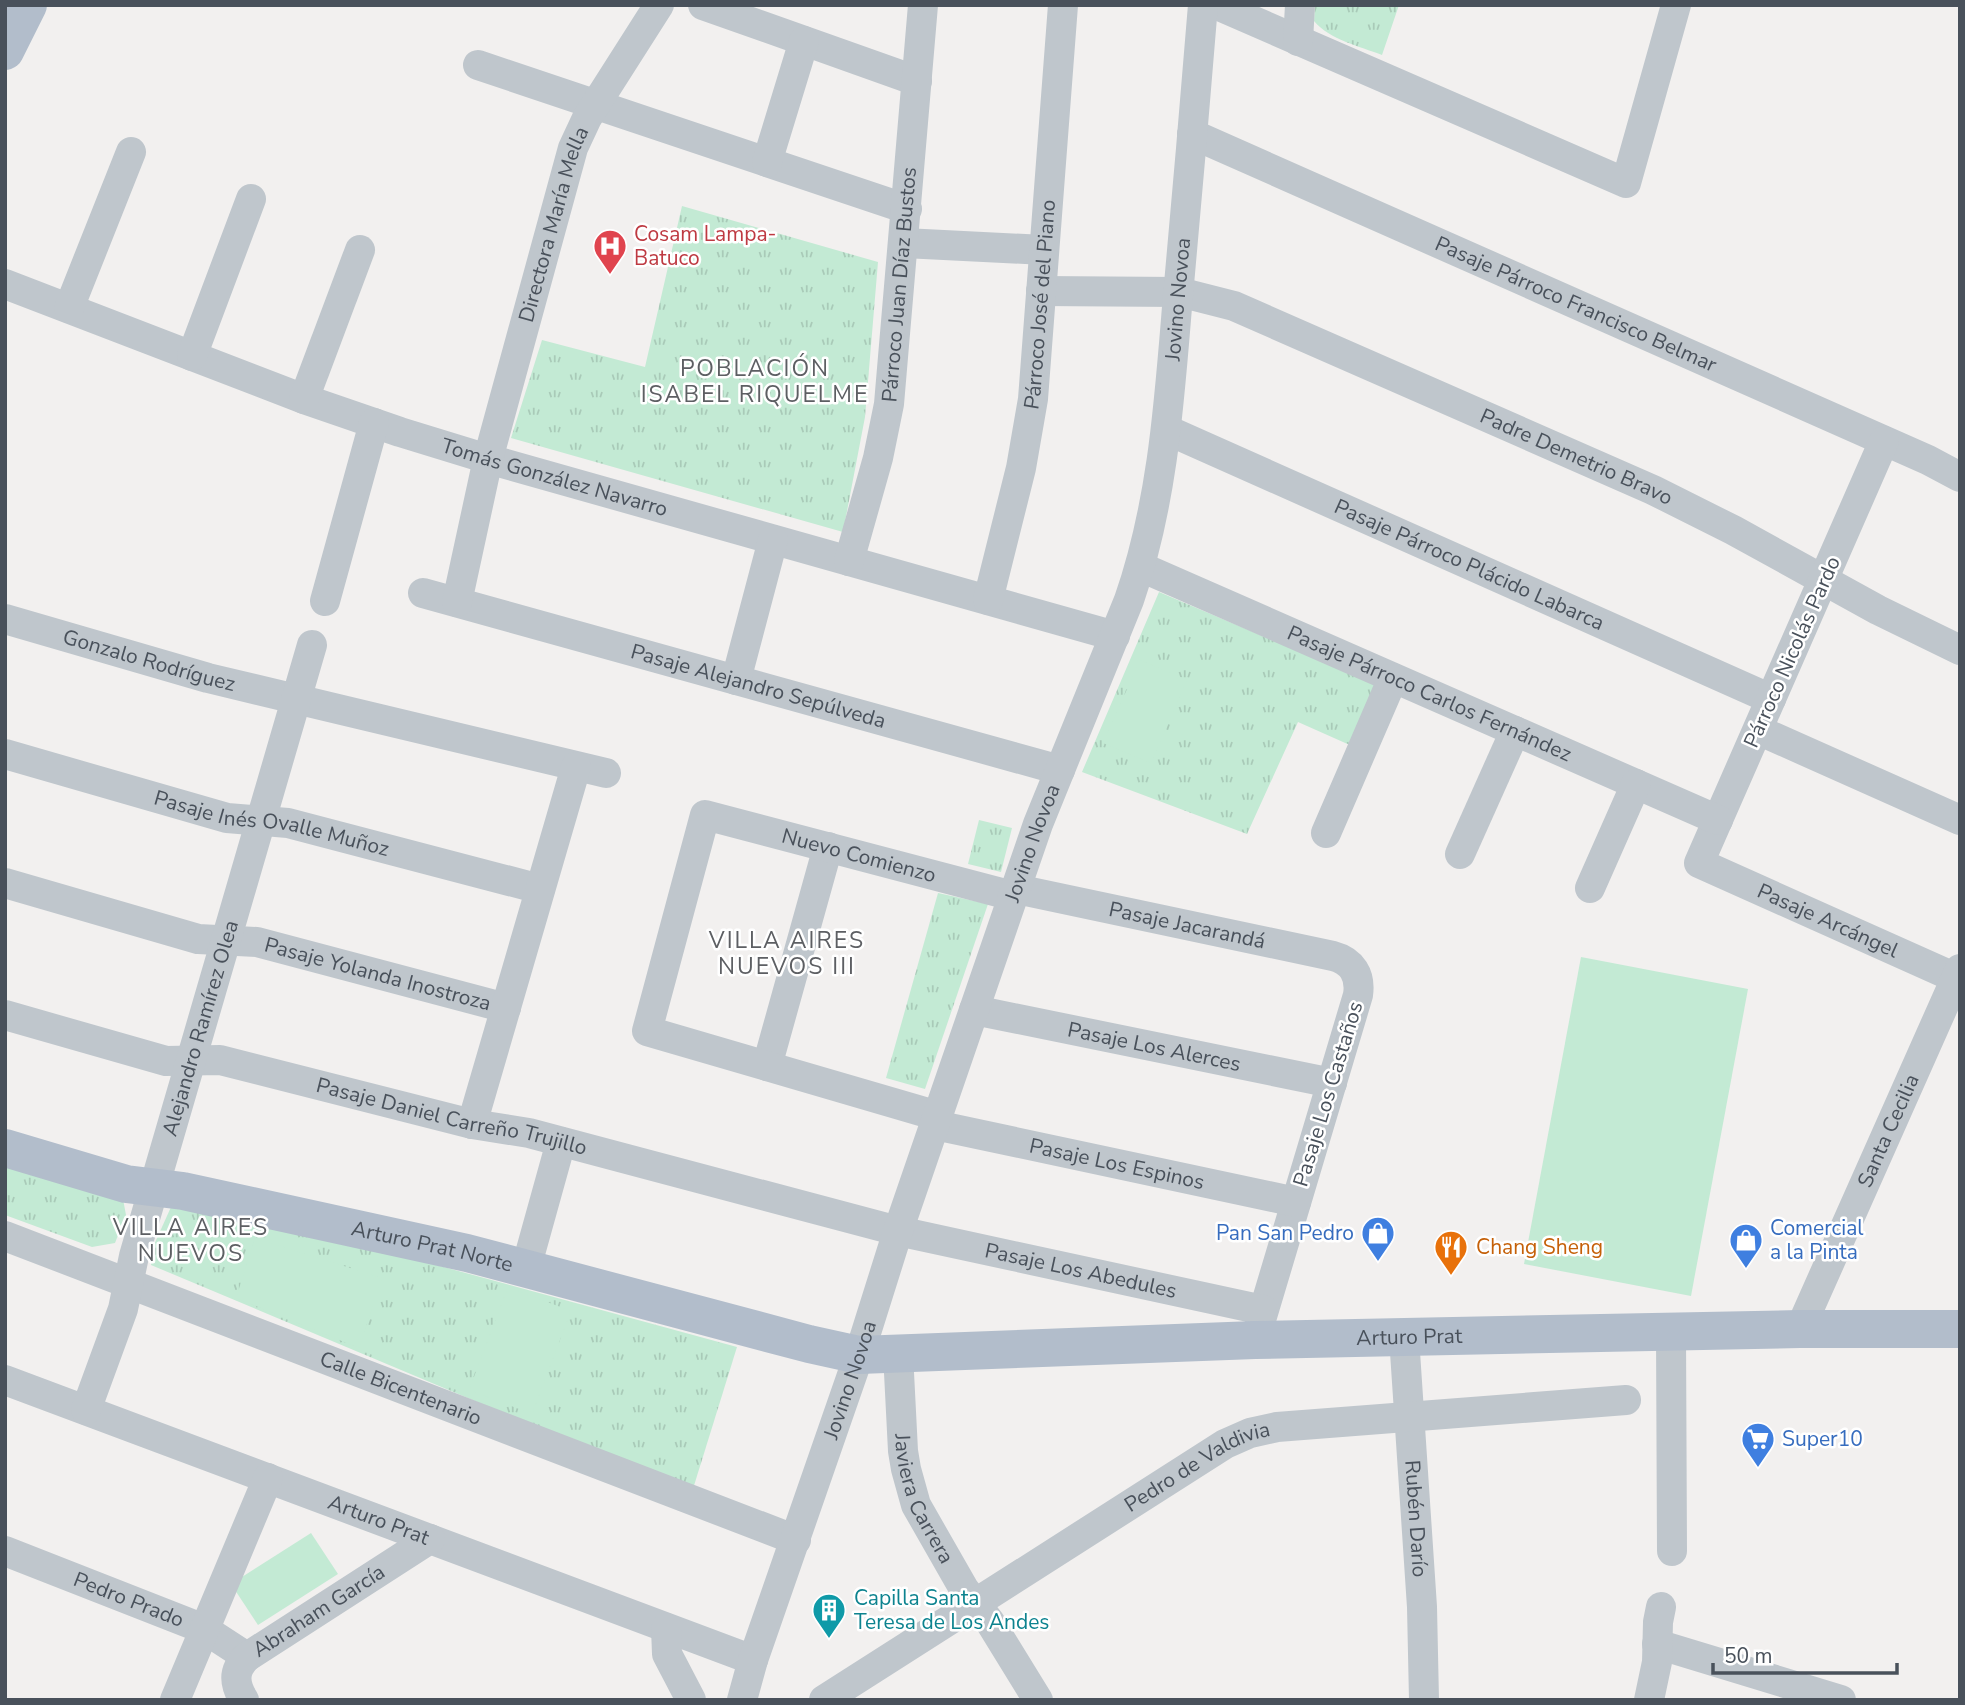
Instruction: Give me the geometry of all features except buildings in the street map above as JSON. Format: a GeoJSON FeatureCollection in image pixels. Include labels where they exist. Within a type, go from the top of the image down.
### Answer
{"type":"FeatureCollection","features":[{"type":"Feature","properties":{"kind":"main road"},"geometry":{"type":"LineString","coordinates":[[5,51],[28,5]]}},
{"type":"Feature","properties":{"kind":"main road","name":"Arturo Prat Norte"},"geometry":{"type":"LineString","coordinates":[[5,1148],[126,1184],[183,1191],[373,1232],[526,1268],[859,1355]]}},
{"type":"Feature","properties":{"kind":"main road","name":"Arturo Prat"},"geometry":{"type":"LineString","coordinates":[[859,1355],[1259,1325],[1404,1337],[1800,1329],[1960,1329]]}},
{"type":"Feature","properties":{"kind":"street","name":"Directora María Mella"},"geometry":{"type":"LineString","coordinates":[[488,459],[573,148],[595,105],[659,5]]}},
{"type":"Feature","properties":{"kind":"street"},"geometry":{"type":"LineString","coordinates":[[703,5],[917,81]]}},
{"type":"Feature","properties":{"kind":"street","name":"Párroco Juan Díaz Bustos"},"geometry":{"type":"LineString","coordinates":[[849,561],[878,458],[889,404],[923,5]]}},
{"type":"Feature","properties":{"kind":"street","name":"Párroco José del Piano"},"geometry":{"type":"LineString","coordinates":[[988,600],[1021,468],[1034,389],[1063,5]]}},
{"type":"Feature","properties":{"kind":"street","name":"Jovino Novoa"},"geometry":{"type":"LineString","coordinates":[[742,1700],[753,1660],[859,1355],[898,1231],[1014,892],[1038,824],[1141,567],[1155,507],[1167,430],[1203,5]]}},
{"type":"Feature","properties":{"kind":"street"},"geometry":{"type":"LineString","coordinates":[[1217,5],[1626,183],[1667,9]]}},
{"type":"Feature","properties":{"kind":"street"},"geometry":{"type":"LineString","coordinates":[[1298,41],[1300,5]]}},
{"type":"Feature","properties":{"kind":"street"},"geometry":{"type":"LineString","coordinates":[[766,162],[804,41]]}},
{"type":"Feature","properties":{"kind":"street"},"geometry":{"type":"LineString","coordinates":[[478,65],[906,209]]}},
{"type":"Feature","properties":{"kind":"street","name":"Pasaje Párroco Francisco Belmar"},"geometry":{"type":"LineString","coordinates":[[1192,134],[1960,477]]}},
{"type":"Feature","properties":{"kind":"street"},"geometry":{"type":"LineString","coordinates":[[69,308],[131,152]]}},
{"type":"Feature","properties":{"kind":"street"},"geometry":{"type":"LineString","coordinates":[[191,356],[251,199]]}},
{"type":"Feature","properties":{"kind":"street"},"geometry":{"type":"LineString","coordinates":[[904,243],[1044,250]]}},
{"type":"Feature","properties":{"kind":"street"},"geometry":{"type":"LineString","coordinates":[[304,399],[360,250]]}},
{"type":"Feature","properties":{"kind":"street","name":"Tomás González Navarro"},"geometry":{"type":"LineString","coordinates":[[5,284],[304,399],[374,423],[488,459],[1115,636]]}},
{"type":"Feature","properties":{"kind":"street","name":"Padre Demetrio Bravo"},"geometry":{"type":"LineString","coordinates":[[1041,291],[1179,292],[1213,299],[1258,316],[1641,485],[1733,530],[1878,610],[1960,650]]}},
{"type":"Feature","properties":{"kind":"street"},"geometry":{"type":"LineString","coordinates":[[325,601],[374,423]]}},
{"type":"Feature","properties":{"kind":"street","name":"Pasaje Párroco Plácido Labarca"},"geometry":{"type":"LineString","coordinates":[[1167,430],[1771,699]]}},
{"type":"Feature","properties":{"kind":"street","name":"Párroco Nicolás Pardo"},"geometry":{"type":"LineString","coordinates":[[1699,863],[1884,441]]}},
{"type":"Feature","properties":{"kind":"street"},"geometry":{"type":"LineString","coordinates":[[457,602],[488,459]]}},
{"type":"Feature","properties":{"kind":"street"},"geometry":{"type":"LineString","coordinates":[[736,680],[773,540]]}},
{"type":"Feature","properties":{"kind":"street","name":"Pasaje Párroco Carlos Fernández"},"geometry":{"type":"LineString","coordinates":[[1141,567],[1718,820]]}},
{"type":"Feature","properties":{"kind":"street","name":"Pasaje Alejandro Sepúlveda"},"geometry":{"type":"LineString","coordinates":[[423,593],[1060,770]]}},
{"type":"Feature","properties":{"kind":"street","name":"Gonzalo Rodríguez"},"geometry":{"type":"LineString","coordinates":[[5,619],[208,678],[606,773]]}},
{"type":"Feature","properties":{"kind":"street","name":"Alejandro Ramírez Olea"},"geometry":{"type":"LineString","coordinates":[[86,1410],[123,1309],[134,1256],[313,645]]}},
{"type":"Feature","properties":{"kind":"street"},"geometry":{"type":"LineString","coordinates":[[1326,833],[1393,678]]}},
{"type":"Feature","properties":{"kind":"street"},"geometry":{"type":"LineString","coordinates":[[1758,730],[1960,820]]}},
{"type":"Feature","properties":{"kind":"street"},"geometry":{"type":"LineString","coordinates":[[1460,854],[1515,731]]}},
{"type":"Feature","properties":{"kind":"street","name":"Pasaje Inés Ovalle Muñoz"},"geometry":{"type":"LineString","coordinates":[[5,754],[227,818],[288,823],[541,889]]}},
{"type":"Feature","properties":{"kind":"street"},"geometry":{"type":"LineString","coordinates":[[472,1124],[576,767]]}},
{"type":"Feature","properties":{"kind":"street"},"geometry":{"type":"LineString","coordinates":[[1590,888],[1636,784]]}},
{"type":"Feature","properties":{"kind":"street","name":"Nuevo Comienzo"},"geometry":{"type":"LineString","coordinates":[[767,1066],[647,1031],[705,815],[1014,892]]}},
{"type":"Feature","properties":{"kind":"street"},"geometry":{"type":"LineString","coordinates":[[828,847],[767,1066],[937,1121]]}},
{"type":"Feature","properties":{"kind":"street","name":"Pasaje Arcángel"},"geometry":{"type":"LineString","coordinates":[[1699,863],[1958,973]]}},
{"type":"Feature","properties":{"kind":"street","name":"Pasaje Yolanda Inostroza"},"geometry":{"type":"LineString","coordinates":[[5,883],[198,939],[257,942],[506,1008]]}},
{"type":"Feature","properties":{"kind":"street","name":"Pasaje Jacarandá"},"geometry":{"type":"LineString","coordinates":[[1014,892],[1333,956],[1354,969]]}},
{"type":"Feature","properties":{"kind":"street","name":"Pasaje Los Castaños"},"geometry":{"type":"LineString","coordinates":[[1259,1325],[1358,995],[1360,986],[1354,969]]}},
{"type":"Feature","properties":{"kind":"street","name":"Santa Cecilia"},"geometry":{"type":"LineString","coordinates":[[1800,1329],[1958,973]]}},
{"type":"Feature","properties":{"kind":"street","name":"Pasaje Los Alerces"},"geometry":{"type":"LineString","coordinates":[[974,1010],[1332,1083]]}},
{"type":"Feature","properties":{"kind":"street","name":"Pasaje Daniel Carreño Trujillo"},"geometry":{"type":"LineString","coordinates":[[5,1015],[166,1061],[220,1060],[472,1124],[529,1133],[898,1231]]}},
{"type":"Feature","properties":{"kind":"street","name":"Pasaje Los Espinos"},"geometry":{"type":"LineString","coordinates":[[937,1121],[1296,1202]]}},
{"type":"Feature","properties":{"kind":"street"},"geometry":{"type":"LineString","coordinates":[[526,1268],[561,1142]]}},
{"type":"Feature","properties":{"kind":"street","name":"Pasaje Los Abedules"},"geometry":{"type":"LineString","coordinates":[[898,1231],[1259,1325]]}},
{"type":"Feature","properties":{"kind":"street","name":"Calle Bicentenario"},"geometry":{"type":"LineString","coordinates":[[5,1236],[796,1540]]}},
{"type":"Feature","properties":{"kind":"street"},"geometry":{"type":"LineString","coordinates":[[1671,1332],[1672,1551]]}},
{"type":"Feature","properties":{"kind":"street","name":"Rubén Darío"},"geometry":{"type":"LineString","coordinates":[[1404,1337],[1422,1607],[1424,1700]]}},
{"type":"Feature","properties":{"kind":"street","name":"Javiera Carrera"},"geometry":{"type":"LineString","coordinates":[[898,1353],[903,1451],[910,1487],[924,1522],[964,1589],[990,1622],[1038,1700]]}},
{"type":"Feature","properties":{"kind":"street","name":"Arturo Prat"},"geometry":{"type":"LineString","coordinates":[[5,1380],[753,1660]]}},
{"type":"Feature","properties":{"kind":"street","name":"Pedro de Valdivia"},"geometry":{"type":"LineString","coordinates":[[824,1700],[1237,1438],[1277,1427],[1626,1401]]}},
{"type":"Feature","properties":{"kind":"street"},"geometry":{"type":"LineString","coordinates":[[175,1700],[268,1478]]}},
{"type":"Feature","properties":{"kind":"street","name":"Abraham García"},"geometry":{"type":"LineString","coordinates":[[244,1700],[236,1682],[236,1673],[247,1657],[430,1539]]}},
{"type":"Feature","properties":{"kind":"street","name":"Pedro Prado"},"geometry":{"type":"LineString","coordinates":[[5,1551],[204,1629],[247,1657]]}},
{"type":"Feature","properties":{"kind":"street"},"geometry":{"type":"LineString","coordinates":[[1649,1700],[1657,1662],[1661,1607]]}},
{"type":"Feature","properties":{"kind":"street"},"geometry":{"type":"LineString","coordinates":[[666,1628],[667,1654],[691,1700]]}},
{"type":"Feature","properties":{"kind":"street"},"geometry":{"type":"LineString","coordinates":[[1657,1644],[1840,1700]]}},
{"type":"Feature","properties":{"kind":"green space"},"geometry":{"type":"Polygon","coordinates":[[[1315,5],[1399,5],[1382,55],[1345,42],[1321,28],[1314,21],[1315,5]]]}},
{"type":"Feature","properties":{"kind":"green space"},"geometry":{"type":"Polygon","coordinates":[[[682,206],[878,262],[865,417],[843,532],[511,438],[542,340],[645,367],[682,206]]]}},
{"type":"Feature","properties":{"kind":"green space"},"geometry":{"type":"Polygon","coordinates":[[[1159,592],[1380,686],[1352,746],[1298,722],[1247,834],[1082,772],[1159,592]]]}},
{"type":"Feature","properties":{"kind":"green space"},"geometry":{"type":"Polygon","coordinates":[[[1140,660],[1187,680],[1151,763],[1103,743],[1140,660]]]}},
{"type":"Feature","properties":{"kind":"green space"},"geometry":{"type":"Polygon","coordinates":[[[979,820],[1012,828],[1001,872],[968,864],[979,820]]]}},
{"type":"Feature","properties":{"kind":"green space"},"geometry":{"type":"Polygon","coordinates":[[[938,893],[988,904],[925,1089],[886,1078],[938,893]]]}},
{"type":"Feature","properties":{"kind":"green space"},"geometry":{"type":"Polygon","coordinates":[[[1581,957],[1748,989],[1691,1296],[1524,1264],[1581,957]]]}},
{"type":"Feature","properties":{"kind":"green space"},"geometry":{"type":"Polygon","coordinates":[[[5,1166],[123,1199],[126,1215],[115,1243],[92,1247],[5,1215],[5,1166]]]}},
{"type":"Feature","properties":{"kind":"green space"},"geometry":{"type":"Polygon","coordinates":[[[171,1207],[396,1254],[737,1347],[692,1492],[151,1265],[153,1247],[171,1207]]]}},
{"type":"Feature","properties":{"kind":"green space"},"geometry":{"type":"Polygon","coordinates":[[[255,1238],[382,1278],[359,1348],[236,1298],[255,1238]]]}},
{"type":"Feature","properties":{"kind":"green space"},"geometry":{"type":"Polygon","coordinates":[[[508,1287],[571,1311],[532,1414],[469,1390],[508,1287]]]}},
{"type":"Feature","properties":{"kind":"green space"},"geometry":{"type":"Polygon","coordinates":[[[311,1533],[338,1574],[258,1625],[231,1584],[311,1533]]]}},
{"type":"Feature","properties":{"kind":"place","name":"Cosam Lampa- Batuco"},"geometry":{"type":"Point","coordinates":[610,276]}},
{"type":"Feature","properties":{"kind":"place","name":"Pan San Pedro"},"geometry":{"type":"Point","coordinates":[1378,1263]}},
{"type":"Feature","properties":{"kind":"place","name":"Comercial a la Pinta"},"geometry":{"type":"Point","coordinates":[1746,1270]}},
{"type":"Feature","properties":{"kind":"place","name":"Chang Sheng"},"geometry":{"type":"Point","coordinates":[1451,1277]}},
{"type":"Feature","properties":{"kind":"place","name":"Super10"},"geometry":{"type":"Point","coordinates":[1758,1469]}},
{"type":"Feature","properties":{"kind":"place","name":"Capilla Santa Teresa de Los Andes"},"geometry":{"type":"Point","coordinates":[829,1640]}},
{"type":"Feature","properties":{"kind":"district","name":"POBLACIÓN ISABEL RIQUELME"},"geometry":{"type":"Point","coordinates":[755,381]}},
{"type":"Feature","properties":{"kind":"district","name":"VILLA AIRES NUEVOS III"},"geometry":{"type":"Point","coordinates":[787,953]}},
{"type":"Feature","properties":{"kind":"district","name":"VILLA AIRES NUEVOS"},"geometry":{"type":"Point","coordinates":[191,1240]}}]}
